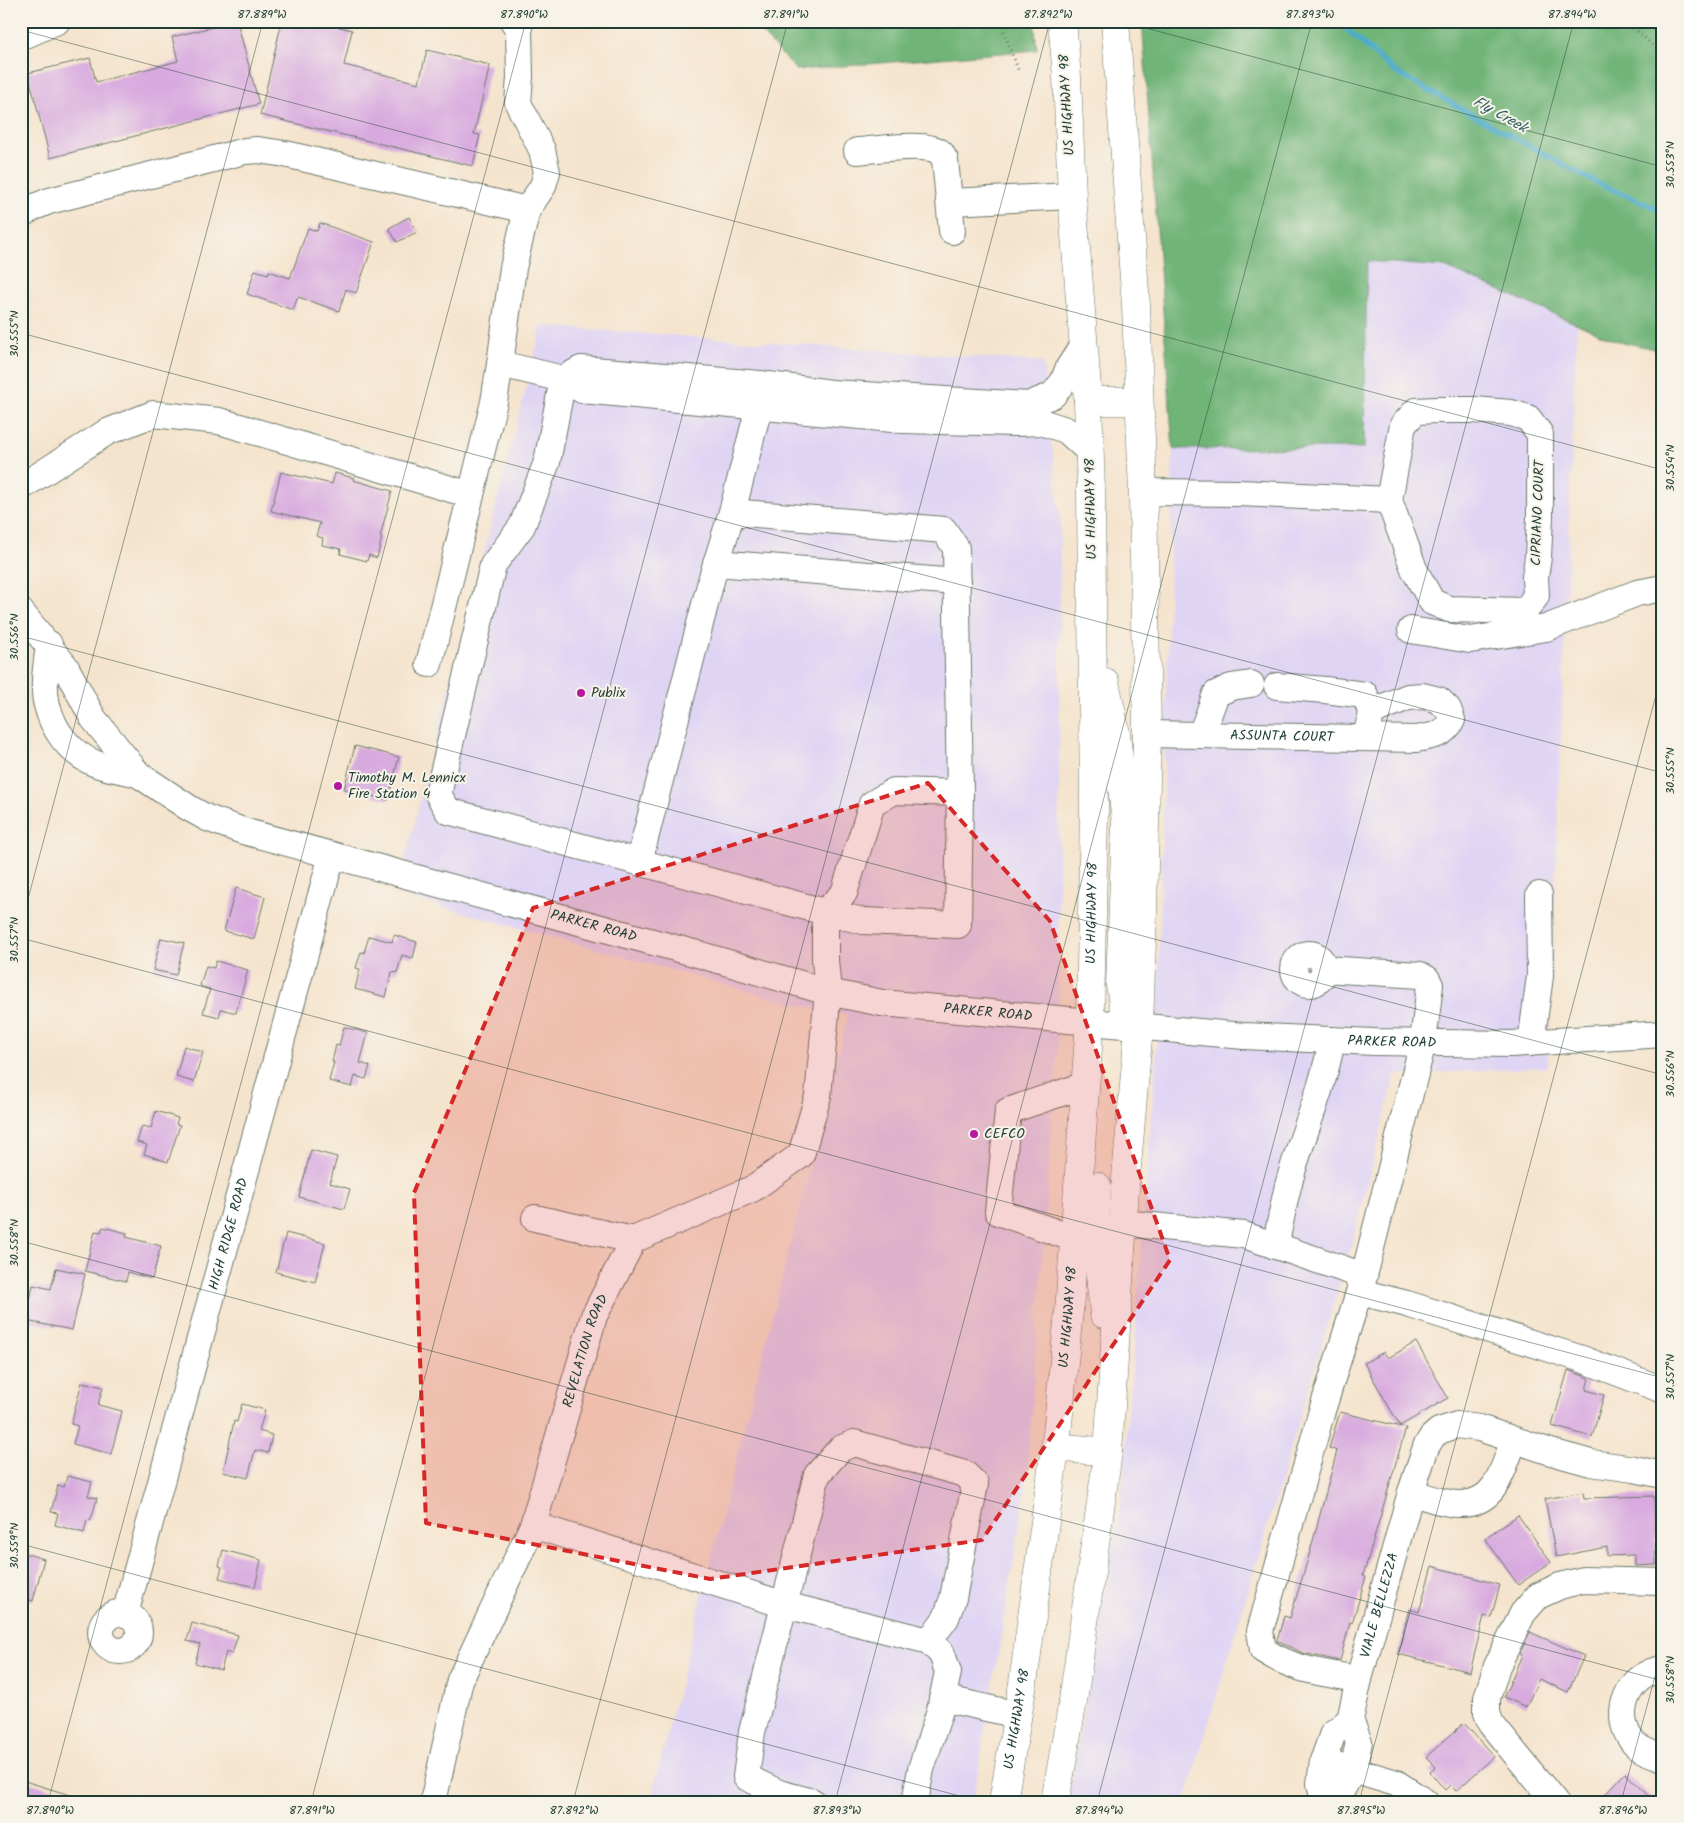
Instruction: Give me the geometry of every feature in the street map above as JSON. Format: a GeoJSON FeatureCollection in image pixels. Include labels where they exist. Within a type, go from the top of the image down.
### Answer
{"type":"FeatureCollection","features":[{"type":"Feature","properties":{"kind":"main road","name":"US HIGHWAY 98"},"geometry":{"type":"LineString","coordinates":[[1003,1802],[1018,1715],[1055,1447],[1075,1239],[1090,1021],[1094,809],[1090,452],[1062,21]]}},
{"type":"Feature","properties":{"kind":"main road"},"geometry":{"type":"LineString","coordinates":[[1055,1802],[1073,1701],[1108,1452],[1123,1223],[1139,1026],[1143,910],[1147,734],[1143,494],[1136,296],[1115,21]]}},
{"type":"Feature","properties":{"kind":"main road"},"geometry":{"type":"LineString","coordinates":[[1088,402],[1139,401]]}},
{"type":"Feature","properties":{"kind":"main road"},"geometry":{"type":"LineString","coordinates":[[1093,626],[1116,734],[1126,823],[1120,986],[1124,1010],[1139,1026]]}},
{"type":"Feature","properties":{"kind":"main road"},"geometry":{"type":"LineString","coordinates":[[1090,1021],[1105,1041],[1095,1228],[1112,1388]]}},
{"type":"Feature","properties":{"kind":"main road"},"geometry":{"type":"LineString","coordinates":[[1055,1447],[1108,1452]]}},
{"type":"Feature","properties":{"kind":"street"},"geometry":{"type":"LineString","coordinates":[[21,37],[57,21]]}},
{"type":"Feature","properties":{"kind":"street"},"geometry":{"type":"LineString","coordinates":[[428,664],[494,402],[512,268],[527,210],[542,186],[547,172],[542,150],[518,102],[520,77],[519,30],[513,21]]}},
{"type":"Feature","properties":{"kind":"street"},"geometry":{"type":"LineString","coordinates":[[857,151],[921,147],[935,150],[941,154],[945,160],[952,231]]}},
{"type":"Feature","properties":{"kind":"street"},"geometry":{"type":"LineString","coordinates":[[21,215],[32,208],[65,196],[258,150],[285,154],[527,210]]}},
{"type":"Feature","properties":{"kind":"street"},"geometry":{"type":"LineString","coordinates":[[950,202],[1072,196]]}},
{"type":"Feature","properties":{"kind":"street"},"geometry":{"type":"LineString","coordinates":[[1028,405],[1053,395],[1063,382],[1084,344]]}},
{"type":"Feature","properties":{"kind":"street"},"geometry":{"type":"LineString","coordinates":[[500,364],[563,379],[581,369],[903,420],[1041,422],[1066,430],[1090,452]]}},
{"type":"Feature","properties":{"kind":"street"},"geometry":{"type":"LineString","coordinates":[[563,379],[547,462],[522,526],[493,565],[438,794],[448,810],[863,921],[958,925],[960,792],[956,548],[944,530],[732,512]]}},
{"type":"Feature","properties":{"kind":"street"},"geometry":{"type":"LineString","coordinates":[[760,396],[832,393],[1028,405],[1088,402]]}},
{"type":"Feature","properties":{"kind":"street"},"geometry":{"type":"LineString","coordinates":[[639,862],[716,563],[732,512],[760,396]]}},
{"type":"Feature","properties":{"kind":"street","name":"CIPRIANO COURT"},"geometry":{"type":"LineString","coordinates":[[1474,410],[1511,413],[1528,418],[1540,434],[1540,517],[1535,577],[1536,596],[1525,611],[1449,610],[1432,602],[1414,569],[1389,500],[1404,425],[1416,411],[1474,410]]}},
{"type":"Feature","properties":{"kind":"street"},"geometry":{"type":"LineString","coordinates":[[21,487],[107,432],[153,414],[219,421],[471,495]]}},
{"type":"Feature","properties":{"kind":"street"},"geometry":{"type":"LineString","coordinates":[[1143,494],[1148,492],[1240,493],[1389,500]]}},
{"type":"Feature","properties":{"kind":"street"},"geometry":{"type":"LineString","coordinates":[[716,563],[957,582]]}},
{"type":"Feature","properties":{"kind":"street"},"geometry":{"type":"LineString","coordinates":[[1411,630],[1470,640],[1546,628],[1637,593],[1663,588]]}},
{"type":"Feature","properties":{"kind":"street"},"geometry":{"type":"LineString","coordinates":[[21,612],[65,666],[83,701],[99,726],[138,774]]}},
{"type":"Feature","properties":{"kind":"street"},"geometry":{"type":"LineString","coordinates":[[48,644],[47,705],[62,738],[82,757],[95,764],[138,774]]}},
{"type":"Feature","properties":{"kind":"street"},"geometry":{"type":"LineString","coordinates":[[1201,735],[1216,694],[1230,687],[1251,684]]}},
{"type":"Feature","properties":{"kind":"street"},"geometry":{"type":"LineString","coordinates":[[1277,686],[1365,695],[1372,712],[1367,738]]}},
{"type":"Feature","properties":{"kind":"street","name":"ASSUNTA COURT"},"geometry":{"type":"LineString","coordinates":[[1147,734],[1416,739],[1436,735],[1448,728],[1452,720],[1448,709],[1439,700],[1423,696],[1408,697],[1372,712]]}},
{"type":"Feature","properties":{"kind":"street"},"geometry":{"type":"LineString","coordinates":[[50,713],[83,701]]}},
{"type":"Feature","properties":{"kind":"street","name":"PARKER ROAD"},"geometry":{"type":"LineString","coordinates":[[138,774],[167,795],[206,818],[243,831],[701,955],[828,992],[902,1005],[1244,1036],[1332,1040],[1531,1043],[1663,1034]]}},
{"type":"Feature","properties":{"kind":"street"},"geometry":{"type":"LineString","coordinates":[[535,1218],[633,1240],[752,1189],[802,1154],[818,1096],[828,992],[825,960],[825,912],[844,893],[872,804],[894,791],[960,792]]}},
{"type":"Feature","properties":{"kind":"street","name":"HIGH RIDGE ROAD"},"geometry":{"type":"LineString","coordinates":[[125,1614],[332,855]]}},
{"type":"Feature","properties":{"kind":"street"},"geometry":{"type":"LineString","coordinates":[[1531,1043],[1540,976],[1539,895]]}},
{"type":"Feature","properties":{"kind":"street"},"geometry":{"type":"LineString","coordinates":[[1324,969],[1420,975],[1427,979],[1430,985],[1423,1042],[1362,1284],[1321,1414],[1260,1631],[1263,1650],[1280,1661],[1315,1672],[1359,1679]]}},
{"type":"Feature","properties":{"kind":"street"},"geometry":{"type":"LineString","coordinates":[[1275,1246],[1288,1186],[1327,1066],[1332,1040]]}},
{"type":"Feature","properties":{"kind":"street"},"geometry":{"type":"LineString","coordinates":[[1075,1239],[998,1212],[1008,1111],[1086,1085]]}},
{"type":"Feature","properties":{"kind":"street"},"geometry":{"type":"LineString","coordinates":[[1123,1223],[1244,1236],[1275,1246],[1407,1304],[1582,1358],[1663,1390]]}},
{"type":"Feature","properties":{"kind":"street","name":"REVELATION ROAD"},"geometry":{"type":"LineString","coordinates":[[433,1802],[460,1680],[533,1525],[594,1316],[633,1240]]}},
{"type":"Feature","properties":{"kind":"street","name":"VIALE BELLEZZA"},"geometry":{"type":"LineString","coordinates":[[1350,1720],[1359,1679],[1411,1492],[1426,1447],[1438,1431],[1457,1425],[1479,1428],[1591,1463],[1634,1469],[1663,1476]]}},
{"type":"Feature","properties":{"kind":"street"},"geometry":{"type":"LineString","coordinates":[[1411,1492],[1440,1502],[1457,1505],[1475,1502],[1486,1496],[1494,1486],[1514,1440]]}},
{"type":"Feature","properties":{"kind":"street"},"geometry":{"type":"LineString","coordinates":[[813,1802],[779,1793],[746,1777],[752,1732],[817,1475],[840,1448],[854,1444],[964,1474],[975,1484],[952,1598],[946,1618],[929,1641]]}},
{"type":"Feature","properties":{"kind":"street"},"geometry":{"type":"LineString","coordinates":[[533,1525],[785,1605],[929,1641],[942,1654],[948,1672],[920,1769],[915,1802]]}},
{"type":"Feature","properties":{"kind":"street"},"geometry":{"type":"LineString","coordinates":[[1555,1802],[1491,1724],[1487,1713],[1487,1698],[1497,1666],[1510,1637],[1523,1613],[1538,1596],[1560,1586],[1583,1580],[1663,1582]]}},
{"type":"Feature","properties":{"kind":"street"},"geometry":{"type":"LineString","coordinates":[[1663,1669],[1642,1676],[1630,1688],[1622,1713],[1625,1729],[1633,1743],[1663,1758]]}},
{"type":"Feature","properties":{"kind":"street"},"geometry":{"type":"LineString","coordinates":[[942,1698],[1018,1715]]}},
{"type":"Feature","properties":{"kind":"street"},"geometry":{"type":"LineString","coordinates":[[1324,1802],[1320,1784],[1323,1761],[1333,1734],[1350,1720],[1359,1742],[1353,1770],[1341,1791],[1331,1802]]}},
{"type":"Feature","properties":{"kind":"street"},"geometry":{"type":"LineString","coordinates":[[1323,1761],[1396,1783],[1425,1802]]}},
{"type":"Feature","properties":{"kind":"path"},"geometry":{"type":"LineString","coordinates":[[1003,21],[1004,32],[1019,72]]}},
{"type":"Feature","properties":{"kind":"path"},"geometry":{"type":"LineString","coordinates":[[1626,21],[1663,55]]}},
{"type":"Feature","properties":{"kind":"highlighted area"},"geometry":{"type":"Polygon","coordinates":[[[928,783],[1050,921],[1170,1260],[982,1540],[710,1579],[426,1523],[414,1193],[533,908],[928,783]]]}},
{"type":"Feature","properties":{"kind":"shaded area"},"geometry":{"type":"Polygon","coordinates":[[[1367,261],[1445,267],[1577,324],[1548,1067],[1395,1075],[1351,1247],[1185,1802],[1068,1802],[1122,1496],[1156,1059],[1173,449],[1364,448],[1367,261]]]}},
{"type":"Feature","properties":{"kind":"shaded area"},"geometry":{"type":"Polygon","coordinates":[[[542,326],[1043,362],[1060,520],[1058,1043],[1026,1487],[973,1802],[650,1802],[848,1015],[788,1002],[396,894],[542,326]]]}},
{"type":"Feature","properties":{"kind":"green space"},"geometry":{"type":"Polygon","coordinates":[[[751,21],[1034,21],[1037,50],[796,70],[751,21]]]}},
{"type":"Feature","properties":{"kind":"green space"},"geometry":{"type":"Polygon","coordinates":[[[1142,21],[1663,21],[1663,351],[1614,340],[1445,267],[1367,261],[1364,448],[1173,449],[1142,21]]]}},
{"type":"Feature","properties":{"kind":"building"},"geometry":{"type":"Polygon","coordinates":[[[237,21],[259,104],[50,158],[28,73],[90,58],[96,82],[178,61],[172,37],[237,21]]]}},
{"type":"Feature","properties":{"kind":"building"},"geometry":{"type":"Polygon","coordinates":[[[282,21],[315,21],[352,30],[344,65],[419,83],[427,50],[490,65],[474,134],[480,135],[473,166],[260,115],[282,21]]]}},
{"type":"Feature","properties":{"kind":"building"},"geometry":{"type":"Polygon","coordinates":[[[409,217],[417,232],[397,242],[389,228],[409,217]]]}},
{"type":"Feature","properties":{"kind":"building"},"geometry":{"type":"Polygon","coordinates":[[[320,223],[374,242],[356,293],[346,289],[339,311],[298,297],[293,310],[247,294],[255,270],[268,274],[269,271],[290,278],[308,228],[317,231],[320,223]]]}},
{"type":"Feature","properties":{"kind":"building"},"geometry":{"type":"Polygon","coordinates":[[[281,472],[332,484],[335,473],[392,491],[380,537],[382,537],[377,558],[369,555],[367,561],[340,554],[341,549],[322,545],[323,538],[316,536],[320,523],[271,511],[281,472]]]}},
{"type":"Feature","properties":{"kind":"building"},"geometry":{"type":"Polygon","coordinates":[[[355,746],[399,757],[388,800],[344,789],[355,746]]]}},
{"type":"Feature","properties":{"kind":"building"},"geometry":{"type":"Polygon","coordinates":[[[236,888],[265,897],[254,939],[224,931],[236,888]]]}},
{"type":"Feature","properties":{"kind":"building"},"geometry":{"type":"Polygon","coordinates":[[[394,935],[417,942],[413,958],[402,955],[397,973],[392,972],[386,997],[355,989],[360,969],[356,968],[361,952],[364,953],[369,936],[392,942],[394,935]]]}},
{"type":"Feature","properties":{"kind":"building"},"geometry":{"type":"Polygon","coordinates":[[[161,938],[184,943],[176,975],[153,970],[161,938]]]}},
{"type":"Feature","properties":{"kind":"building"},"geometry":{"type":"Polygon","coordinates":[[[216,961],[248,970],[236,1013],[221,1009],[219,1017],[203,1013],[210,989],[200,986],[206,966],[214,968],[216,961]]]}},
{"type":"Feature","properties":{"kind":"building"},"geometry":{"type":"Polygon","coordinates":[[[344,1027],[368,1033],[360,1063],[370,1066],[366,1079],[355,1076],[352,1087],[329,1081],[336,1045],[339,1046],[344,1027]]]}},
{"type":"Feature","properties":{"kind":"building"},"geometry":{"type":"Polygon","coordinates":[[[184,1046],[203,1052],[194,1082],[176,1077],[184,1046]]]}},
{"type":"Feature","properties":{"kind":"building"},"geometry":{"type":"Polygon","coordinates":[[[156,1111],[178,1118],[176,1124],[180,1125],[168,1162],[144,1154],[147,1145],[137,1142],[142,1126],[151,1128],[156,1111]]]}},
{"type":"Feature","properties":{"kind":"building"},"geometry":{"type":"Polygon","coordinates":[[[311,1150],[337,1157],[330,1183],[350,1189],[344,1209],[299,1197],[311,1150]]]}},
{"type":"Feature","properties":{"kind":"building"},"geometry":{"type":"Polygon","coordinates":[[[103,1227],[127,1233],[126,1237],[161,1246],[152,1279],[128,1272],[126,1281],[85,1271],[95,1231],[101,1232],[103,1227]]]}},
{"type":"Feature","properties":{"kind":"building"},"geometry":{"type":"Polygon","coordinates":[[[286,1233],[325,1243],[315,1282],[276,1272],[286,1233]]]}},
{"type":"Feature","properties":{"kind":"building"},"geometry":{"type":"Polygon","coordinates":[[[56,1268],[85,1274],[72,1330],[21,1320],[25,1299],[30,1300],[33,1285],[51,1289],[56,1268]]]}},
{"type":"Feature","properties":{"kind":"building"},"geometry":{"type":"Polygon","coordinates":[[[1416,1342],[1448,1398],[1400,1426],[1364,1363],[1384,1352],[1388,1358],[1416,1342]]]}},
{"type":"Feature","properties":{"kind":"building"},"geometry":{"type":"Polygon","coordinates":[[[1568,1370],[1589,1378],[1586,1390],[1604,1395],[1592,1437],[1552,1426],[1568,1370]]]}},
{"type":"Feature","properties":{"kind":"building"},"geometry":{"type":"Polygon","coordinates":[[[82,1382],[103,1387],[98,1405],[122,1411],[111,1454],[73,1444],[78,1426],[71,1424],[82,1382]]]}},
{"type":"Feature","properties":{"kind":"building"},"geometry":{"type":"Polygon","coordinates":[[[242,1404],[265,1410],[259,1431],[272,1435],[268,1453],[255,1450],[248,1478],[223,1472],[234,1421],[237,1422],[242,1404]]]}},
{"type":"Feature","properties":{"kind":"building"},"geometry":{"type":"Polygon","coordinates":[[[1340,1412],[1406,1428],[1363,1576],[1366,1577],[1352,1623],[1350,1622],[1340,1661],[1303,1653],[1277,1641],[1284,1616],[1290,1618],[1310,1552],[1337,1451],[1329,1448],[1340,1412]]]}},
{"type":"Feature","properties":{"kind":"building"},"geometry":{"type":"Polygon","coordinates":[[[67,1476],[92,1482],[88,1496],[97,1498],[90,1521],[87,1520],[84,1533],[55,1525],[58,1513],[51,1512],[58,1485],[64,1487],[67,1476]]]}},
{"type":"Feature","properties":{"kind":"building"},"geometry":{"type":"Polygon","coordinates":[[[1583,1492],[1584,1498],[1654,1496],[1656,1565],[1635,1566],[1635,1555],[1607,1556],[1607,1547],[1556,1557],[1545,1499],[1583,1492]]]}},
{"type":"Feature","properties":{"kind":"building"},"geometry":{"type":"Polygon","coordinates":[[[1518,1515],[1551,1562],[1518,1585],[1485,1538],[1518,1515]]]}},
{"type":"Feature","properties":{"kind":"building"},"geometry":{"type":"Polygon","coordinates":[[[223,1550],[261,1560],[255,1587],[219,1578],[222,1567],[219,1566],[223,1550]]]}},
{"type":"Feature","properties":{"kind":"building"},"geometry":{"type":"Polygon","coordinates":[[[21,1552],[44,1559],[33,1601],[21,1597],[21,1552]]]}},
{"type":"Feature","properties":{"kind":"building"},"geometry":{"type":"Polygon","coordinates":[[[1432,1566],[1500,1585],[1491,1618],[1484,1616],[1470,1672],[1398,1654],[1409,1609],[1419,1612],[1432,1566]]]}},
{"type":"Feature","properties":{"kind":"building"},"geometry":{"type":"Polygon","coordinates":[[[192,1623],[238,1635],[232,1654],[226,1652],[221,1670],[195,1663],[200,1644],[187,1641],[192,1623]]]}},
{"type":"Feature","properties":{"kind":"building"},"geometry":{"type":"Polygon","coordinates":[[[1530,1632],[1584,1656],[1568,1692],[1539,1679],[1526,1707],[1504,1697],[1530,1632]]]}},
{"type":"Feature","properties":{"kind":"building"},"geometry":{"type":"Polygon","coordinates":[[[1464,1723],[1494,1757],[1456,1791],[1450,1785],[1445,1790],[1430,1772],[1436,1767],[1426,1757],[1464,1723]]]}},
{"type":"Feature","properties":{"kind":"building"},"geometry":{"type":"Polygon","coordinates":[[[1625,1773],[1656,1802],[1598,1802],[1625,1773]]]}},
{"type":"Feature","properties":{"kind":"building"},"geometry":{"type":"Polygon","coordinates":[[[21,1780],[80,1798],[79,1802],[21,1802],[21,1780]]]}},
{"type":"Feature","properties":{"kind":"waterway","name":"Fly Creek"},"geometry":{"type":"LineString","coordinates":[[1337,21],[1395,72],[1595,182],[1663,211]]}},
{"type":"Feature","properties":{"kind":"place","name":"Publix"},"geometry":{"type":"Point","coordinates":[581,693]}},
{"type":"Feature","properties":{"kind":"place","name":"Timothy M. Lennicx Fire Station 4"},"geometry":{"type":"Point","coordinates":[338,786]}},
{"type":"Feature","properties":{"kind":"place","name":"CEFCO"},"geometry":{"type":"Point","coordinates":[974,1134]}}]}
